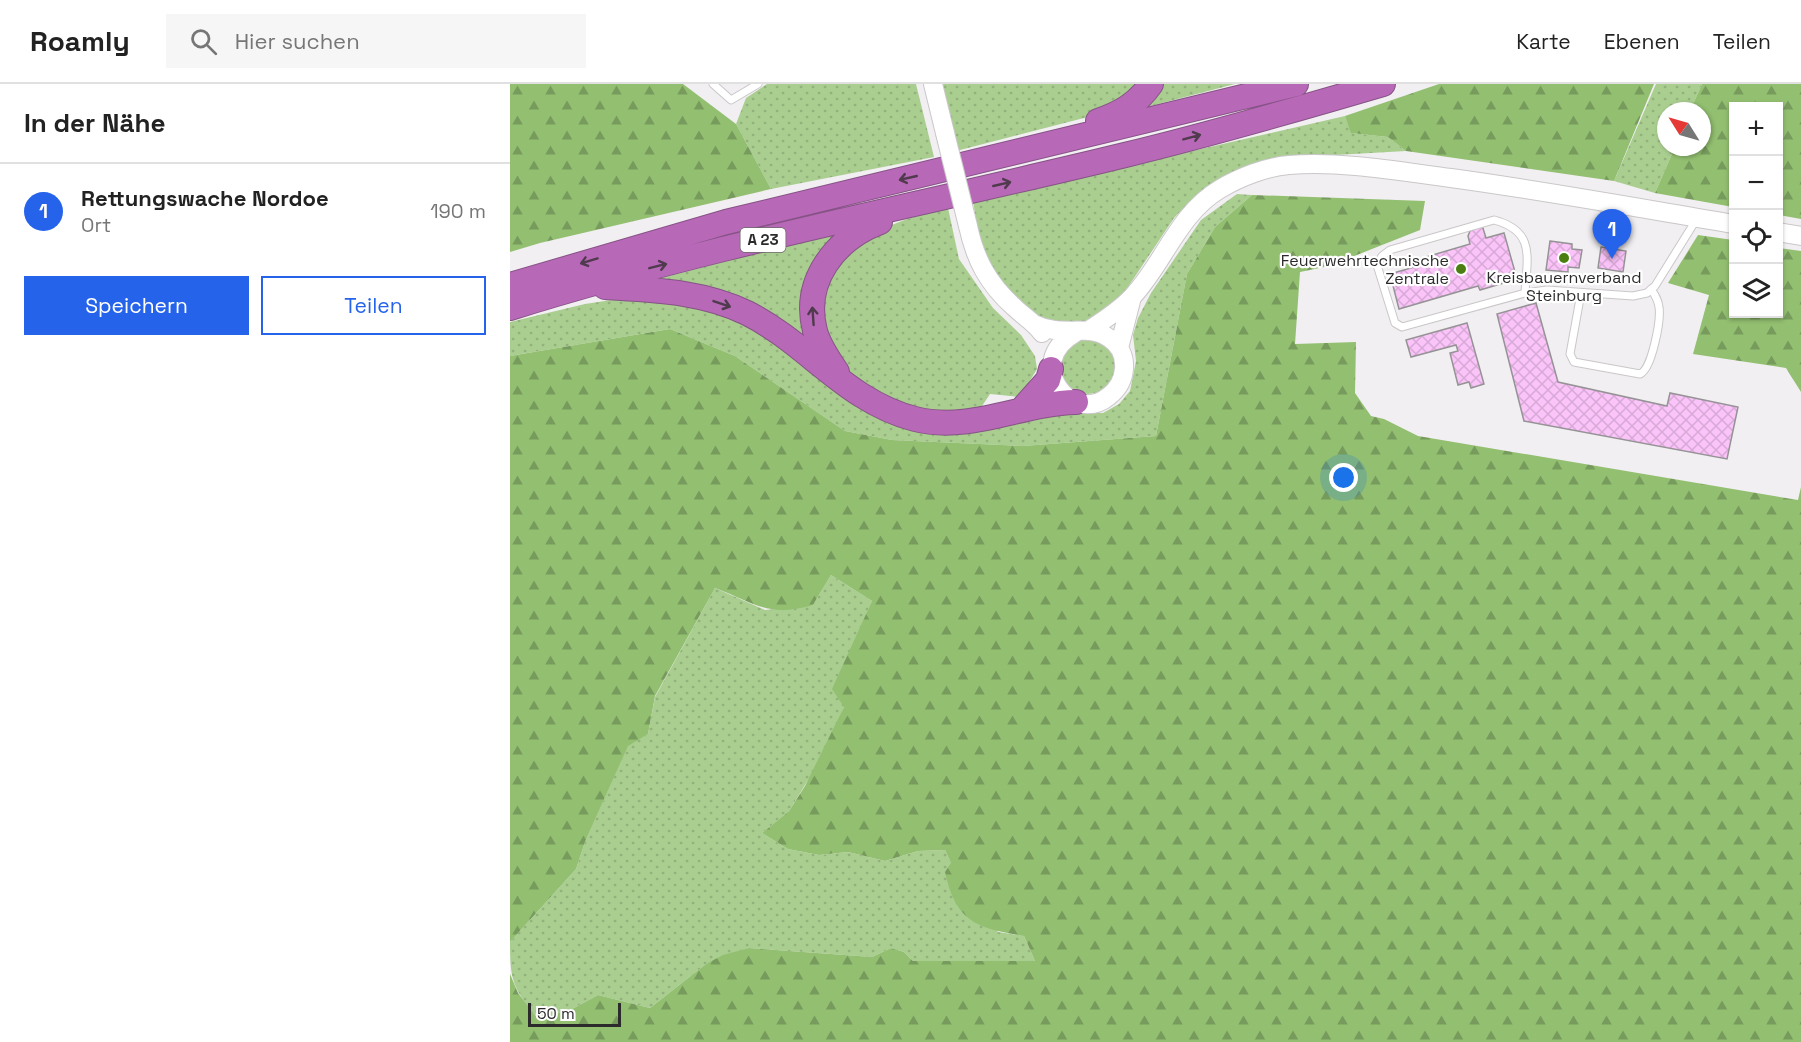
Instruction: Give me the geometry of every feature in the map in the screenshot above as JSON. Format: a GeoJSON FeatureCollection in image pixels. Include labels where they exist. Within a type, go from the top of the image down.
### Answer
{"type":"FeatureCollection","features":[{"type":"Feature","properties":{"kind":"highway"},"geometry":{"type":"LineString","coordinates":[[1006,155],[1119,114],[1140,100],[1151,84]]}},
{"type":"Feature","properties":{"kind":"highway","name":"A 23"},"geometry":{"type":"LineString","coordinates":[[510,285],[726,222],[1296,84]]}},
{"type":"Feature","properties":{"kind":"highway","name":"A 23"},"geometry":{"type":"LineString","coordinates":[[510,308],[581,286],[1127,154],[1383,84]]}},
{"type":"Feature","properties":{"kind":"highway"},"geometry":{"type":"LineString","coordinates":[[846,387],[825,354],[814,325],[813,300],[824,265],[835,249],[859,231],[945,197]]}},
{"type":"Feature","properties":{"kind":"highway"},"geometry":{"type":"LineString","coordinates":[[581,286],[690,294],[747,313],[783,335],[846,387],[889,410],[916,419],[947,422],[978,421],[1049,402],[1076,402]]}},
{"type":"Feature","properties":{"kind":"highway"},"geometry":{"type":"LineString","coordinates":[[1023,408],[1041,389],[1052,362]]}},
{"type":"Feature","properties":{"kind":"main road"},"geometry":{"type":"LineString","coordinates":[[933,84],[974,254],[985,274],[1047,340],[1059,389],[1076,402],[1091,404],[1105,399],[1116,390],[1123,377],[1124,362],[1119,348],[1111,339],[1082,332],[1054,332],[1034,324]]}},
{"type":"Feature","properties":{"kind":"main road"},"geometry":{"type":"LineString","coordinates":[[1119,348],[1132,297],[1182,224],[1200,204],[1220,189],[1247,175],[1286,165],[1338,163],[1532,189],[1729,223]]}},
{"type":"Feature","properties":{"kind":"main road"},"geometry":{"type":"LineString","coordinates":[[1783,233],[1801,236]]}},
{"type":"Feature","properties":{"kind":"main road"},"geometry":{"type":"LineString","coordinates":[[1052,362],[1058,346],[1132,297]]}},
{"type":"Feature","properties":{"kind":"lane"},"geometry":{"type":"LineString","coordinates":[[713,84],[731,100],[758,84]]}},
{"type":"Feature","properties":{"kind":"lane"},"geometry":{"type":"LineString","coordinates":[[1525,293],[1528,251],[1525,237],[1508,223],[1494,220],[1390,250],[1382,256],[1377,265],[1395,323],[1402,327],[1525,293],[1547,290],[1633,296],[1650,289],[1697,218]]}},
{"type":"Feature","properties":{"kind":"lane"},"geometry":{"type":"LineString","coordinates":[[1581,293],[1570,354],[1574,362],[1640,374],[1645,372],[1650,364],[1659,309],[1657,298],[1650,289]]}},
{"type":"Feature","properties":{"kind":"green space"},"geometry":{"type":"Polygon","coordinates":[[[510,84],[683,84],[736,124],[771,189],[510,252],[510,84]]]}},
{"type":"Feature","properties":{"kind":"green space"},"geometry":{"type":"Polygon","coordinates":[[[767,84],[916,84],[934,157],[771,189],[736,124],[746,98],[767,84]]]}},
{"type":"Feature","properties":{"kind":"green space"},"geometry":{"type":"Polygon","coordinates":[[[940,84],[1145,84],[1115,110],[956,151],[940,84]]]}},
{"type":"Feature","properties":{"kind":"green space"},"geometry":{"type":"Polygon","coordinates":[[[1161,84],[1235,84],[1139,109],[1161,84]]]}},
{"type":"Feature","properties":{"kind":"green space"},"geometry":{"type":"Polygon","coordinates":[[[1439,84],[1654,84],[1614,181],[1406,151],[1388,137],[1351,133],[1345,116],[1439,84]]]}},
{"type":"Feature","properties":{"kind":"green space"},"geometry":{"type":"Polygon","coordinates":[[[1656,84],[1702,84],[1694,102],[1657,102],[1657,156],[1671,156],[1655,193],[1614,181],[1656,84]]]}},
{"type":"Feature","properties":{"kind":"green space"},"geometry":{"type":"Polygon","coordinates":[[[1702,84],[1801,84],[1801,219],[1783,216],[1783,102],[1729,102],[1729,206],[1655,193],[1671,156],[1711,156],[1711,102],[1694,102],[1702,84]]]}},
{"type":"Feature","properties":{"kind":"green space"},"geometry":{"type":"Polygon","coordinates":[[[1345,116],[1352,133],[1388,137],[1406,151],[1283,158],[1215,182],[1194,197],[1174,218],[1126,290],[1106,312],[1088,324],[1068,329],[1039,318],[1003,288],[981,251],[973,201],[1345,116]]]}},
{"type":"Feature","properties":{"kind":"green space"},"geometry":{"type":"Polygon","coordinates":[[[1237,194],[1252,195],[1215,227],[1187,274],[1156,436],[1023,446],[892,440],[845,431],[735,356],[670,329],[510,356],[510,322],[585,304],[638,296],[721,309],[889,418],[1041,412],[1103,413],[1119,404],[1130,391],[1136,361],[1133,335],[1138,318],[1151,293],[1201,220],[1237,194]]]}},
{"type":"Feature","properties":{"kind":"green space"},"geometry":{"type":"Polygon","coordinates":[[[1252,195],[1425,201],[1420,230],[1329,266],[1300,272],[1295,344],[1356,342],[1355,393],[1371,416],[1384,419],[1418,436],[1798,500],[1801,487],[1801,1042],[510,1042],[510,974],[518,993],[538,1019],[574,1008],[598,995],[650,1008],[706,964],[723,955],[749,948],[872,957],[891,948],[904,952],[913,961],[1035,961],[1024,936],[993,930],[971,920],[962,912],[955,902],[945,872],[951,863],[945,850],[918,851],[885,861],[848,852],[819,855],[788,849],[762,833],[789,811],[805,786],[844,707],[832,689],[872,601],[831,575],[813,605],[797,609],[762,607],[715,588],[655,696],[648,734],[628,746],[585,842],[576,869],[510,942],[510,356],[670,329],[735,356],[845,431],[892,440],[1023,446],[1156,436],[1187,274],[1215,227],[1252,195]]]}},
{"type":"Feature","properties":{"kind":"green space"},"geometry":{"type":"Polygon","coordinates":[[[948,208],[959,259],[993,308],[1021,335],[1035,356],[1037,369],[1020,397],[990,394],[978,412],[950,414],[892,404],[854,378],[835,359],[820,312],[827,276],[871,233],[907,219],[948,208]]]}},
{"type":"Feature","properties":{"kind":"green space"},"geometry":{"type":"Polygon","coordinates":[[[834,233],[837,239],[822,260],[820,356],[785,331],[646,282],[834,233]]]}},
{"type":"Feature","properties":{"kind":"green space"},"geometry":{"type":"Polygon","coordinates":[[[1698,235],[1729,239],[1729,318],[1783,318],[1783,249],[1801,251],[1801,392],[1786,368],[1693,354],[1709,295],[1668,283],[1698,235]]]}},
{"type":"Feature","properties":{"kind":"green space"},"geometry":{"type":"Polygon","coordinates":[[[1088,338],[1103,343],[1111,351],[1116,366],[1111,381],[1103,389],[1088,394],[1073,389],[1065,381],[1060,366],[1065,351],[1073,343],[1088,338]]]}},
{"type":"Feature","properties":{"kind":"green space"},"geometry":{"type":"Polygon","coordinates":[[[831,575],[872,601],[847,661],[844,707],[821,759],[789,811],[762,833],[788,849],[819,855],[848,852],[885,861],[918,851],[945,850],[951,863],[998,932],[1024,936],[1035,961],[913,961],[904,952],[891,948],[872,957],[749,948],[706,964],[650,1008],[598,995],[574,1008],[538,1019],[518,992],[512,976],[510,942],[576,869],[585,842],[628,745],[648,734],[655,697],[715,588],[765,610],[813,605],[831,575]]]}},
{"type":"Feature","properties":{"kind":"building","name":"Feuerwehrtechnische Zentrale"},"geometry":{"type":"Polygon","coordinates":[[[1482,225],[1486,238],[1504,233],[1517,279],[1480,290],[1478,286],[1399,309],[1390,274],[1428,263],[1426,257],[1470,244],[1468,236],[1470,231],[1482,225]]]}},
{"type":"Feature","properties":{"kind":"building","name":"Kreisbauernverband Steinburg"},"geometry":{"type":"Polygon","coordinates":[[[1550,241],[1572,244],[1572,249],[1582,250],[1579,268],[1568,267],[1568,272],[1546,270],[1550,241]]]}},
{"type":"Feature","properties":{"kind":"building"},"geometry":{"type":"Polygon","coordinates":[[[1601,247],[1626,251],[1623,272],[1598,268],[1601,247]]]}},
{"type":"Feature","properties":{"kind":"building"},"geometry":{"type":"Polygon","coordinates":[[[1536,303],[1558,382],[1667,406],[1670,393],[1738,407],[1727,459],[1524,421],[1497,314],[1536,303]]]}},
{"type":"Feature","properties":{"kind":"building"},"geometry":{"type":"Polygon","coordinates":[[[1467,323],[1484,384],[1471,388],[1469,382],[1458,385],[1450,353],[1458,351],[1456,345],[1411,357],[1406,340],[1467,323]]]}},
{"type":"Feature","properties":{"kind":"place","name":"Kreisbauernverband Steinburg"},"geometry":{"type":"Point","coordinates":[1564,258]}},
{"type":"Feature","properties":{"kind":"place","name":"Rettungswache Nordoe"},"geometry":{"type":"Point","coordinates":[1612,259]}},
{"type":"Feature","properties":{"kind":"place","name":"Feuerwehrtechnische Zentrale"},"geometry":{"type":"Point","coordinates":[1461,269]}}]}
